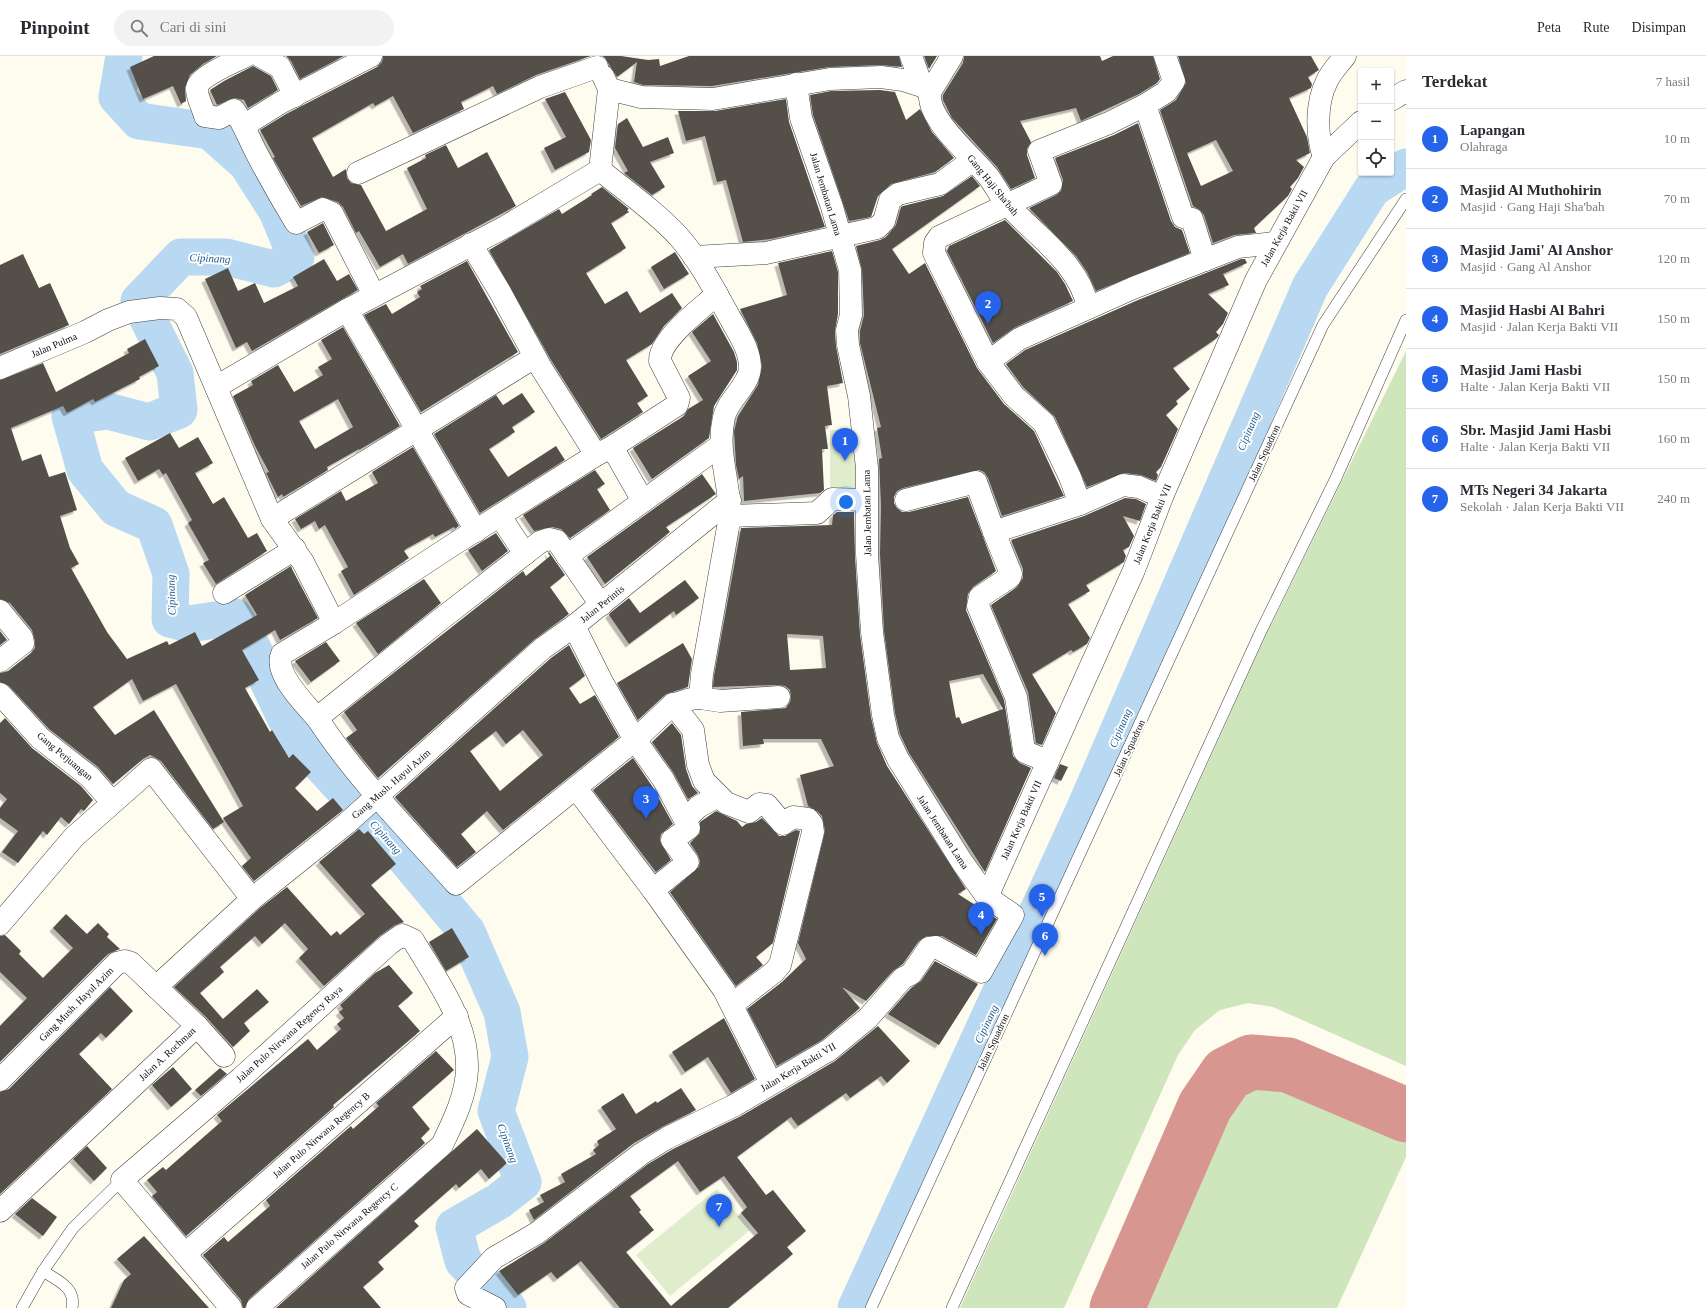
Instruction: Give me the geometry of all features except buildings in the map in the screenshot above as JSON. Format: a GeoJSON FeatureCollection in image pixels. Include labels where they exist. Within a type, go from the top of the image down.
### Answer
{"type":"FeatureCollection","features":[{"type":"Feature","properties":{"kind":"street"},"geometry":{"type":"LineString","coordinates":[[246,56],[207,75],[201,80],[196,89],[205,116],[220,118],[234,110],[244,125],[247,136],[296,223],[323,209],[332,213],[374,295]]}},
{"type":"Feature","properties":{"kind":"street"},"geometry":{"type":"LineString","coordinates":[[260,56],[280,67],[294,96]]}},
{"type":"Feature","properties":{"kind":"street"},"geometry":{"type":"LineString","coordinates":[[244,125],[294,96],[372,56]]}},
{"type":"Feature","properties":{"kind":"street","name":"Gang Haji Sha'bah"},"geometry":{"type":"LineString","coordinates":[[911,56],[926,89],[932,108],[946,130],[988,175],[1006,204],[1068,266],[1080,284],[1086,297],[1088,308]]}},
{"type":"Feature","properties":{"kind":"street"},"geometry":{"type":"LineString","coordinates":[[609,89],[641,97],[713,99],[830,79],[881,77],[903,80],[926,89],[952,56]]}},
{"type":"Feature","properties":{"kind":"street"},"geometry":{"type":"LineString","coordinates":[[1080,504],[1070,477],[1044,423],[1014,396],[988,362],[934,253],[935,243],[939,237],[1051,184],[1040,151],[1109,123],[1145,105],[1166,92],[1174,81],[1165,56]]}},
{"type":"Feature","properties":{"kind":"street"},"geometry":{"type":"LineString","coordinates":[[1324,157],[1321,148],[1319,122],[1322,94],[1327,81],[1345,56]]}},
{"type":"Feature","properties":{"kind":"street"},"geometry":{"type":"LineString","coordinates":[[358,172],[594,62],[609,89],[600,170]]}},
{"type":"Feature","properties":{"kind":"street","name":"Jalan Jembatan Lama"},"geometry":{"type":"LineString","coordinates":[[796,84],[801,118],[832,207],[850,270],[851,315],[848,330],[848,345],[860,396],[867,468],[866,500],[872,632],[883,715],[888,738],[898,759],[927,808],[987,897]]}},
{"type":"Feature","properties":{"kind":"street"},"geometry":{"type":"LineString","coordinates":[[1394,98],[1406,91]]}},
{"type":"Feature","properties":{"kind":"street"},"geometry":{"type":"LineString","coordinates":[[1145,105],[1183,217],[1192,219],[1205,260]]}},
{"type":"Feature","properties":{"kind":"street","name":"Jalan Kerja Bakti VII"},"geometry":{"type":"LineString","coordinates":[[495,1308],[468,1294],[466,1288],[494,1258],[537,1233],[641,1154],[667,1138],[735,1105],[829,1050],[861,1025],[903,978],[911,974],[929,948],[936,947],[981,972],[1013,915],[987,897],[1134,570],[1162,497],[1236,324],[1275,243],[1324,157],[1358,125]]}},
{"type":"Feature","properties":{"kind":"street"},"geometry":{"type":"LineString","coordinates":[[694,257],[766,253],[877,228],[884,221],[890,200],[898,194],[940,184],[973,160]]}},
{"type":"Feature","properties":{"kind":"street"},"geometry":{"type":"LineString","coordinates":[[216,387],[347,310],[511,223],[600,170]]}},
{"type":"Feature","properties":{"kind":"street"},"geometry":{"type":"LineString","coordinates":[[600,170],[678,236],[694,257],[717,294],[741,337],[750,364],[749,375],[725,412],[722,430],[721,445],[730,508],[702,674],[700,698]]}},
{"type":"Feature","properties":{"kind":"street"},"geometry":{"type":"LineString","coordinates":[[988,362],[1019,339],[1088,308],[1238,247],[1275,243]]}},
{"type":"Feature","properties":{"kind":"street"},"geometry":{"type":"LineString","coordinates":[[471,244],[500,292],[535,358],[643,501]]}},
{"type":"Feature","properties":{"kind":"street"},"geometry":{"type":"LineString","coordinates":[[717,294],[687,320],[673,335],[660,355],[660,361],[679,398],[677,405],[476,531],[334,624],[282,654],[279,665],[284,676],[317,718],[339,752],[366,785],[374,798],[456,884],[635,740],[673,704],[681,703],[691,697],[720,702],[779,697]]}},
{"type":"Feature","properties":{"kind":"street","name":"Jalan Pulma"},"geometry":{"type":"LineString","coordinates":[[0,368],[129,312],[160,308],[177,309],[186,317],[272,519],[294,549],[334,624]]}},
{"type":"Feature","properties":{"kind":"street"},"geometry":{"type":"LineString","coordinates":[[347,310],[476,531]]}},
{"type":"Feature","properties":{"kind":"street"},"geometry":{"type":"LineString","coordinates":[[272,519],[416,429],[535,358]]}},
{"type":"Feature","properties":{"kind":"street"},"geometry":{"type":"LineString","coordinates":[[567,556],[721,445]]}},
{"type":"Feature","properties":{"kind":"street"},"geometry":{"type":"LineString","coordinates":[[906,500],[976,482],[1011,574],[1010,578],[980,597],[978,606],[1016,697],[1024,750],[1025,752],[1047,761]]}},
{"type":"Feature","properties":{"kind":"street"},"geometry":{"type":"LineString","coordinates":[[994,532],[1080,504],[1123,484],[1139,487],[1162,497]]}},
{"type":"Feature","properties":{"kind":"street"},"geometry":{"type":"LineString","coordinates":[[730,508],[817,513],[832,500],[866,500]]}},
{"type":"Feature","properties":{"kind":"street","name":"Jalan Perintis"},"geometry":{"type":"LineString","coordinates":[[685,820],[663,780],[635,740],[602,682],[574,626],[730,508]]}},
{"type":"Feature","properties":{"kind":"street"},"geometry":{"type":"LineString","coordinates":[[500,516],[524,554]]}},
{"type":"Feature","properties":{"kind":"street"},"geometry":{"type":"LineString","coordinates":[[317,718],[540,542],[550,539],[557,541],[600,605]]}},
{"type":"Feature","properties":{"kind":"street"},"geometry":{"type":"LineString","coordinates":[[224,593],[294,549]]}},
{"type":"Feature","properties":{"kind":"street"},"geometry":{"type":"LineString","coordinates":[[0,611],[22,638],[23,643],[0,661]]}},
{"type":"Feature","properties":{"kind":"street","name":"Gang Mush. Hayul Azim"},"geometry":{"type":"LineString","coordinates":[[252,899],[347,823],[374,798],[436,746],[543,648],[574,626]]}},
{"type":"Feature","properties":{"kind":"street","name":"Gang Perjuangan"},"geometry":{"type":"LineString","coordinates":[[0,694],[40,738],[90,777],[107,797]]}},
{"type":"Feature","properties":{"kind":"street"},"geometry":{"type":"LineString","coordinates":[[673,704],[692,730],[702,777],[718,796],[730,805],[748,812],[759,804],[767,805],[783,824],[797,816],[808,819],[813,826],[812,837],[780,965],[774,972],[733,1004]]}},
{"type":"Feature","properties":{"kind":"street"},"geometry":{"type":"LineString","coordinates":[[0,924],[107,797],[151,769],[252,899],[156,986]]}},
{"type":"Feature","properties":{"kind":"street"},"geometry":{"type":"LineString","coordinates":[[576,788],[653,890],[733,1004],[771,1083]]}},
{"type":"Feature","properties":{"kind":"street"},"geometry":{"type":"LineString","coordinates":[[653,890],[688,862],[672,840],[689,828],[685,820],[698,807],[718,796]]}},
{"type":"Feature","properties":{"kind":"street","name":"Jalan Pulo Nirwana Regency Raya"},"geometry":{"type":"LineString","coordinates":[[122,1180],[241,1078],[389,944],[402,935],[413,940],[457,1016],[467,1053],[467,1072],[455,1119],[442,1145]]}},
{"type":"Feature","properties":{"kind":"street","name":"Gang Mush. Hayul Azim"},"geometry":{"type":"LineString","coordinates":[[0,1080],[117,963],[124,961],[131,963],[156,986]]}},
{"type":"Feature","properties":{"kind":"street","name":"Jalan A. Rochman"},"geometry":{"type":"LineString","coordinates":[[0,1211],[197,1026],[156,986]]}},
{"type":"Feature","properties":{"kind":"street","name":"Jalan Pulo Nirwana Regency B"},"geometry":{"type":"LineString","coordinates":[[185,1254],[457,1016]]}},
{"type":"Feature","properties":{"kind":"street"},"geometry":{"type":"LineString","coordinates":[[197,1026],[224,1056]]}},
{"type":"Feature","properties":{"kind":"street","name":"Jalan Pulo Nirwana Regency C"},"geometry":{"type":"LineString","coordinates":[[257,1308],[442,1145]]}},
{"type":"Feature","properties":{"kind":"street"},"geometry":{"type":"LineString","coordinates":[[122,1180],[231,1308]]}},
{"type":"Feature","properties":{"kind":"lane","name":"Jalan Squadron"},"geometry":{"type":"LineString","coordinates":[[872,1308],[1323,325],[1406,199]]}},
{"type":"Feature","properties":{"kind":"lane"},"geometry":{"type":"LineString","coordinates":[[952,1308],[1261,631],[1336,478],[1406,320]]}},
{"type":"Feature","properties":{"kind":"lane","name":"Jalan Pulo Nirwana Regency Raya"},"geometry":{"type":"LineString","coordinates":[[22,1308],[44,1271],[73,1228],[122,1180]]}},
{"type":"Feature","properties":{"kind":"lane"},"geometry":{"type":"LineString","coordinates":[[44,1271],[68,1288],[74,1299],[72,1308]]}},
{"type":"Feature","properties":{"kind":"green space"},"geometry":{"type":"Polygon","coordinates":[[[1406,351],[1406,1066],[1273,1007],[1248,1003],[1220,1010],[1195,1030],[1178,1055],[1064,1308],[960,1308],[1266,635],[1406,351]]]}},
{"type":"Feature","properties":{"kind":"green space"},"geometry":{"type":"Polygon","coordinates":[[[830,430],[860,430],[858,492],[830,492],[830,430]]]}},
{"type":"Feature","properties":{"kind":"green space"},"geometry":{"type":"Polygon","coordinates":[[[1251,1062],[1288,1065],[1406,1116],[1406,1157],[1337,1308],[1117,1308],[1205,1106],[1227,1074],[1251,1062]]]}},
{"type":"Feature","properties":{"kind":"green space"},"geometry":{"type":"Polygon","coordinates":[[[717,1189],[750,1230],[670,1296],[636,1255],[717,1189]]]}},
{"type":"Feature","properties":{"kind":"waterway","name":"Cipinang"},"geometry":{"type":"LineString","coordinates":[[124,56],[117,97],[139,121],[210,131],[247,164],[277,211],[296,257],[274,269],[226,257],[181,257],[139,301],[175,373],[179,410],[149,422],[108,411],[70,416],[85,470],[116,508],[154,525],[171,574],[170,619],[189,624],[235,617],[252,647],[293,734],[395,846],[467,932],[502,1012],[510,1057],[496,1111],[523,1182],[499,1201],[454,1227],[463,1261],[508,1308]]}},
{"type":"Feature","properties":{"kind":"waterway","name":"Cipinang"},"geometry":{"type":"LineString","coordinates":[[856,1308],[1085,808],[1310,287],[1372,189],[1406,167]]}},
{"type":"Feature","properties":{"kind":"taxiway"},"geometry":{"type":"LineString","coordinates":[[1117,1308],[1205,1106],[1227,1074],[1251,1062],[1288,1065],[1406,1115]]}},
{"type":"Feature","properties":{"kind":"place","name":"Masjid Al Muthohirin"},"geometry":{"type":"Point","coordinates":[988,324]}},
{"type":"Feature","properties":{"kind":"place","name":"Lapangan"},"geometry":{"type":"Point","coordinates":[845,461]}},
{"type":"Feature","properties":{"kind":"place","name":"Masjid Jami' Al Anshor"},"geometry":{"type":"Point","coordinates":[646,819]}},
{"type":"Feature","properties":{"kind":"place","name":"Masjid Jami Hasbi"},"geometry":{"type":"Point","coordinates":[1042,917]}},
{"type":"Feature","properties":{"kind":"place","name":"Masjid Hasbi Al Bahri"},"geometry":{"type":"Point","coordinates":[981,935]}},
{"type":"Feature","properties":{"kind":"place","name":"Sbr. Masjid Jami Hasbi"},"geometry":{"type":"Point","coordinates":[1045,956]}},
{"type":"Feature","properties":{"kind":"place","name":"MTs Negeri 34 Jakarta"},"geometry":{"type":"Point","coordinates":[719,1227]}}]}
